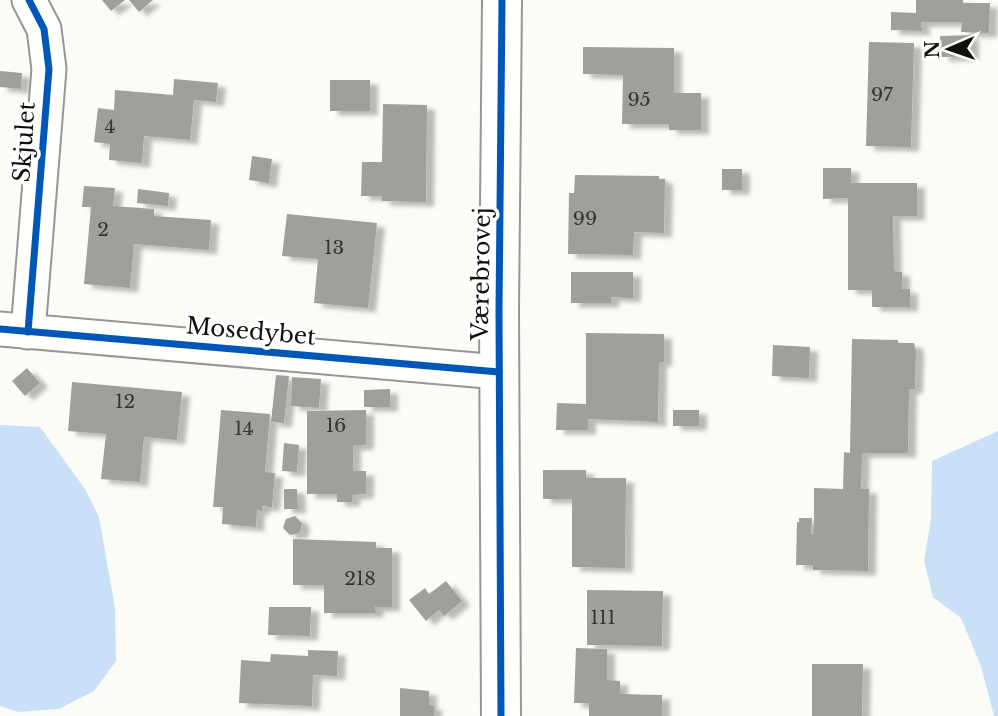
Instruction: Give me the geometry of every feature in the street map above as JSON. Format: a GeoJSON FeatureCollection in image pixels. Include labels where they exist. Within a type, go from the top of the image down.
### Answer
{"type":"FeatureCollection","features":[{"type":"Feature","properties":{"kind":"street","name":"Skjulet"},"geometry":{"type":"LineString","coordinates":[[14,330],[49,68],[44,29],[29,0]]}},
{"type":"Feature","properties":{"kind":"street","name":"Værebrovej"},"geometry":{"type":"LineString","coordinates":[[501,716],[499,372],[502,0]]}},
{"type":"Feature","properties":{"kind":"street","name":"Mosedybet"},"geometry":{"type":"LineString","coordinates":[[14,330],[499,372]]}},
{"type":"Feature","properties":{"kind":"water"},"geometry":{"type":"Polygon","coordinates":[[[0,425],[40,427],[85,489],[99,517],[115,608],[116,661],[94,691],[59,709],[18,712],[0,706],[0,425]]]}},
{"type":"Feature","properties":{"kind":"water"},"geometry":{"type":"Polygon","coordinates":[[[998,431],[998,716],[994,716],[981,666],[961,618],[933,597],[924,561],[931,518],[932,461],[998,431]]]}},
{"type":"Feature","properties":{"kind":"building"},"geometry":{"type":"Polygon","coordinates":[[[102,0],[125,0],[111,11],[102,0]]]}},
{"type":"Feature","properties":{"kind":"building"},"geometry":{"type":"Polygon","coordinates":[[[129,0],[153,0],[139,12],[129,0]]]}},
{"type":"Feature","properties":{"kind":"building"},"geometry":{"type":"Polygon","coordinates":[[[916,0],[990,3],[989,33],[961,32],[962,22],[921,22],[922,31],[891,30],[891,12],[916,13],[916,0]]]}},
{"type":"Feature","properties":{"kind":"building"},"geometry":{"type":"Polygon","coordinates":[[[971,35],[971,56],[941,57],[940,36],[971,35]]]}},
{"type":"Feature","properties":{"kind":"building"},"geometry":{"type":"Polygon","coordinates":[[[869,42],[914,43],[911,147],[866,146],[869,42]]]}},
{"type":"Feature","properties":{"kind":"building"},"geometry":{"type":"Polygon","coordinates":[[[583,47],[674,48],[674,93],[701,93],[701,130],[669,130],[669,124],[622,124],[623,75],[583,74],[583,47]]]}},
{"type":"Feature","properties":{"kind":"building"},"geometry":{"type":"Polygon","coordinates":[[[0,71],[22,73],[21,89],[0,87],[0,71]]]}},
{"type":"Feature","properties":{"kind":"building"},"geometry":{"type":"Polygon","coordinates":[[[174,79],[218,83],[216,102],[194,100],[190,140],[144,136],[142,163],[109,160],[110,144],[94,142],[98,108],[114,110],[115,90],[173,95],[174,79]]]}},
{"type":"Feature","properties":{"kind":"building"},"geometry":{"type":"Polygon","coordinates":[[[330,80],[370,80],[370,111],[330,111],[330,80]]]}},
{"type":"Feature","properties":{"kind":"building"},"geometry":{"type":"Polygon","coordinates":[[[383,104],[427,105],[426,202],[382,201],[382,196],[361,196],[362,162],[382,162],[383,104]]]}},
{"type":"Feature","properties":{"kind":"building"},"geometry":{"type":"Polygon","coordinates":[[[252,156],[272,159],[269,183],[249,180],[252,156]]]}},
{"type":"Feature","properties":{"kind":"building"},"geometry":{"type":"Polygon","coordinates":[[[823,168],[851,168],[851,183],[917,183],[917,216],[893,216],[894,271],[902,272],[902,289],[910,289],[910,307],[872,307],[872,290],[848,290],[848,198],[823,199],[823,168]]]}},
{"type":"Feature","properties":{"kind":"building"},"geometry":{"type":"Polygon","coordinates":[[[722,169],[742,169],[742,190],[722,190],[722,169]]]}},
{"type":"Feature","properties":{"kind":"building"},"geometry":{"type":"Polygon","coordinates":[[[575,175],[659,176],[659,179],[665,179],[664,233],[634,232],[633,255],[568,254],[569,193],[574,193],[575,175]]]}},
{"type":"Feature","properties":{"kind":"building"},"geometry":{"type":"Polygon","coordinates":[[[84,186],[115,188],[113,206],[154,209],[154,216],[211,220],[209,250],[134,244],[130,288],[84,284],[91,207],[82,207],[84,186]]]}},
{"type":"Feature","properties":{"kind":"building"},"geometry":{"type":"Polygon","coordinates":[[[138,189],[169,193],[168,206],[137,203],[138,189]]]}},
{"type":"Feature","properties":{"kind":"building"},"geometry":{"type":"Polygon","coordinates":[[[287,214],[377,223],[368,308],[314,303],[318,259],[282,256],[287,214]]]}},
{"type":"Feature","properties":{"kind":"building"},"geometry":{"type":"Polygon","coordinates":[[[571,272],[633,272],[633,298],[611,297],[611,303],[571,303],[571,272]]]}},
{"type":"Feature","properties":{"kind":"building"},"geometry":{"type":"Polygon","coordinates":[[[586,333],[664,334],[664,362],[659,362],[658,422],[588,419],[588,430],[556,430],[557,403],[586,404],[586,333]]]}},
{"type":"Feature","properties":{"kind":"building"},"geometry":{"type":"Polygon","coordinates":[[[852,339],[914,343],[915,389],[909,389],[908,453],[862,453],[861,489],[869,489],[868,571],[813,570],[813,565],[796,565],[797,522],[799,518],[812,518],[811,534],[814,534],[814,488],[843,489],[844,452],[850,453],[852,339]]]}},
{"type":"Feature","properties":{"kind":"building"},"geometry":{"type":"Polygon","coordinates":[[[773,345],[810,347],[809,378],[772,376],[773,345]]]}},
{"type":"Feature","properties":{"kind":"building"},"geometry":{"type":"Polygon","coordinates":[[[27,368],[40,383],[25,396],[12,381],[27,368]]]}},
{"type":"Feature","properties":{"kind":"building"},"geometry":{"type":"Polygon","coordinates":[[[276,375],[289,376],[284,423],[271,422],[276,375]]]}},
{"type":"Feature","properties":{"kind":"building"},"geometry":{"type":"Polygon","coordinates":[[[292,377],[321,379],[319,408],[291,406],[292,377]]]}},
{"type":"Feature","properties":{"kind":"building"},"geometry":{"type":"Polygon","coordinates":[[[72,382],[182,392],[177,440],[144,437],[140,482],[101,479],[106,434],[68,431],[72,382]]]}},
{"type":"Feature","properties":{"kind":"building"},"geometry":{"type":"Polygon","coordinates":[[[390,389],[390,407],[364,407],[364,390],[390,389]]]}},
{"type":"Feature","properties":{"kind":"building"},"geometry":{"type":"Polygon","coordinates":[[[221,410],[270,414],[265,472],[275,473],[272,507],[262,506],[262,511],[257,510],[256,527],[222,524],[223,507],[213,507],[221,410]]]}},
{"type":"Feature","properties":{"kind":"building"},"geometry":{"type":"Polygon","coordinates":[[[366,410],[366,445],[353,446],[353,471],[366,471],[366,494],[352,495],[352,502],[337,502],[337,494],[307,494],[307,411],[366,410]]]}},
{"type":"Feature","properties":{"kind":"building"},"geometry":{"type":"Polygon","coordinates":[[[673,410],[699,410],[699,426],[673,426],[673,410]]]}},
{"type":"Feature","properties":{"kind":"building"},"geometry":{"type":"Polygon","coordinates":[[[284,443],[299,445],[297,472],[282,471],[284,443]]]}},
{"type":"Feature","properties":{"kind":"building"},"geometry":{"type":"Polygon","coordinates":[[[543,470],[586,470],[586,478],[626,478],[625,568],[572,567],[572,499],[543,499],[543,470]]]}},
{"type":"Feature","properties":{"kind":"building"},"geometry":{"type":"Polygon","coordinates":[[[284,489],[297,489],[298,509],[284,509],[284,489]]]}},
{"type":"Feature","properties":{"kind":"building"},"geometry":{"type":"Polygon","coordinates":[[[295,516],[302,523],[300,533],[290,535],[283,528],[286,519],[295,516]]]}},
{"type":"Feature","properties":{"kind":"building"},"geometry":{"type":"Polygon","coordinates":[[[293,539],[376,542],[376,548],[392,548],[392,607],[375,607],[376,613],[324,613],[324,585],[293,585],[293,539]]]}},
{"type":"Feature","properties":{"kind":"building"},"geometry":{"type":"Polygon","coordinates":[[[446,581],[462,601],[444,616],[439,610],[426,621],[409,600],[425,588],[429,594],[446,581]]]}},
{"type":"Feature","properties":{"kind":"building"},"geometry":{"type":"Polygon","coordinates":[[[587,590],[663,591],[662,646],[587,645],[587,590]]]}},
{"type":"Feature","properties":{"kind":"building"},"geometry":{"type":"Polygon","coordinates":[[[269,607],[311,607],[310,636],[268,635],[269,607]]]}},
{"type":"Feature","properties":{"kind":"building"},"geometry":{"type":"Polygon","coordinates":[[[576,648],[607,649],[607,680],[620,681],[620,694],[662,695],[662,716],[589,716],[589,703],[574,703],[576,648]]]}},
{"type":"Feature","properties":{"kind":"building"},"geometry":{"type":"Polygon","coordinates":[[[308,650],[338,651],[337,676],[313,675],[312,706],[239,703],[241,660],[270,662],[271,654],[308,656],[308,650]]]}},
{"type":"Feature","properties":{"kind":"building"},"geometry":{"type":"Polygon","coordinates":[[[812,664],[863,664],[862,716],[812,716],[812,664]]]}},
{"type":"Feature","properties":{"kind":"building"},"geometry":{"type":"Polygon","coordinates":[[[400,688],[429,691],[429,705],[434,706],[434,716],[400,716],[400,688]]]}},
{"type":"Feature","properties":{"kind":"cycle path"},"geometry":{"type":"LineString","coordinates":[[28,332],[49,69],[44,29],[29,0]]}},
{"type":"Feature","properties":{"kind":"cycle path"},"geometry":{"type":"LineString","coordinates":[[501,716],[499,311],[502,0]]}},
{"type":"Feature","properties":{"kind":"cycle path"},"geometry":{"type":"LineString","coordinates":[[0,329],[499,372]]}}]}
